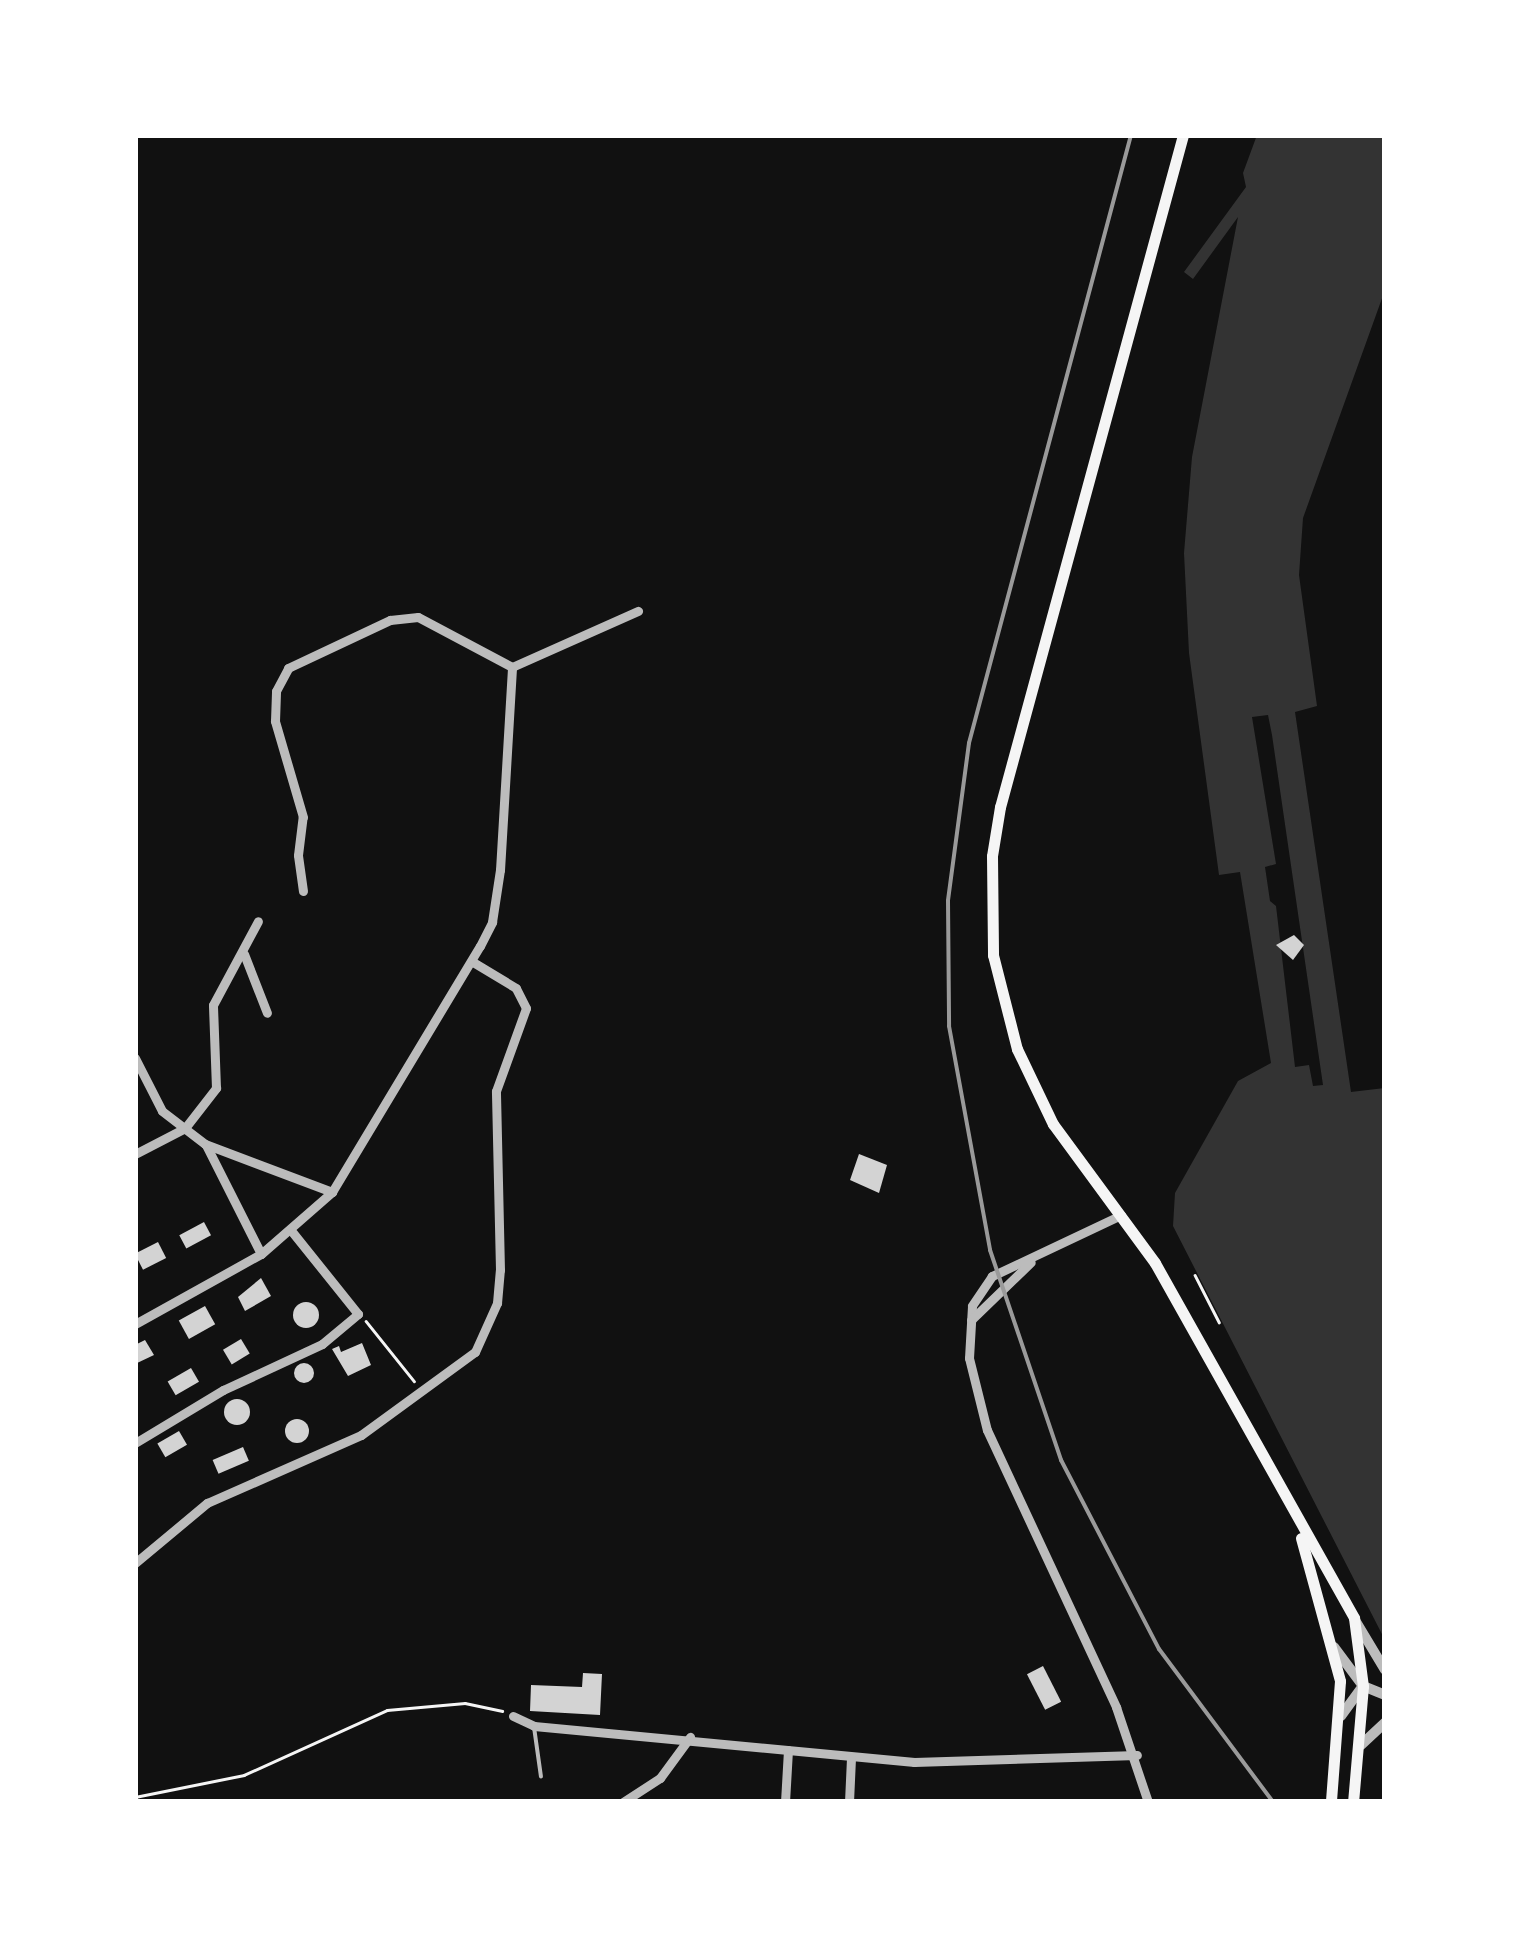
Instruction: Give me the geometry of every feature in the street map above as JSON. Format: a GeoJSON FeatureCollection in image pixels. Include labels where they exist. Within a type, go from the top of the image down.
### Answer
{"type":"FeatureCollection","features":[{"type":"Feature","properties":{"kind":"main road"},"geometry":{"type":"LineString","coordinates":[[1183,135],[1041,649],[992,856],[994,955],[1016,1049],[1053,1124],[1122,1215],[1192,1327],[1296,1524],[1354,1618],[1362,1686],[1361,1746],[1352,1802]]}},
{"type":"Feature","properties":{"kind":"main road"},"geometry":{"type":"LineString","coordinates":[[1296,1524],[1334,1647],[1341,1716],[1331,1802]]}},
{"type":"Feature","properties":{"kind":"street"},"geometry":{"type":"LineString","coordinates":[[512,667],[638,612]]}},
{"type":"Feature","properties":{"kind":"street"},"geometry":{"type":"LineString","coordinates":[[303,891],[298,856],[303,817],[274,721],[276,690],[288,668],[390,620],[418,617],[512,667]]}},
{"type":"Feature","properties":{"kind":"street"},"geometry":{"type":"LineString","coordinates":[[135,1324],[261,1254],[292,1233],[332,1192],[471,960],[492,922],[500,870],[512,667]]}},
{"type":"Feature","properties":{"kind":"street"},"geometry":{"type":"LineString","coordinates":[[135,1154],[185,1128],[216,1088],[214,1005],[258,921]]}},
{"type":"Feature","properties":{"kind":"street"},"geometry":{"type":"LineString","coordinates":[[244,954],[268,1014]]}},
{"type":"Feature","properties":{"kind":"street"},"geometry":{"type":"LineString","coordinates":[[135,1564],[207,1504],[361,1435],[425,1394],[474,1352],[496,1303],[500,1270],[496,1091],[526,1008],[516,988],[471,960]]}},
{"type":"Feature","properties":{"kind":"street"},"geometry":{"type":"LineString","coordinates":[[135,1058],[162,1111],[205,1144],[332,1192]]}},
{"type":"Feature","properties":{"kind":"street"},"geometry":{"type":"LineString","coordinates":[[205,1144],[261,1254]]}},
{"type":"Feature","properties":{"kind":"street"},"geometry":{"type":"LineString","coordinates":[[1122,1215],[978,1290],[970,1321],[968,1358],[987,1430],[1136,1755],[1148,1802]]}},
{"type":"Feature","properties":{"kind":"street"},"geometry":{"type":"LineString","coordinates":[[135,1443],[223,1390],[322,1344],[358,1314],[292,1233]]}},
{"type":"Feature","properties":{"kind":"street"},"geometry":{"type":"LineString","coordinates":[[970,1321],[1033,1260]]}},
{"type":"Feature","properties":{"kind":"street"},"geometry":{"type":"LineString","coordinates":[[1354,1618],[1385,1670]]}},
{"type":"Feature","properties":{"kind":"street"},"geometry":{"type":"LineString","coordinates":[[1334,1647],[1362,1686],[1385,1695]]}},
{"type":"Feature","properties":{"kind":"street"},"geometry":{"type":"LineString","coordinates":[[1341,1716],[1362,1686]]}},
{"type":"Feature","properties":{"kind":"street"},"geometry":{"type":"LineString","coordinates":[[512,1716],[534,1726],[690,1737],[851,1758],[1136,1755]]}},
{"type":"Feature","properties":{"kind":"street"},"geometry":{"type":"LineString","coordinates":[[1361,1746],[1385,1724]]}},
{"type":"Feature","properties":{"kind":"street"},"geometry":{"type":"LineString","coordinates":[[623,1802],[660,1778],[690,1737]]}},
{"type":"Feature","properties":{"kind":"street"},"geometry":{"type":"LineString","coordinates":[[785,1802],[788,1750]]}},
{"type":"Feature","properties":{"kind":"street"},"geometry":{"type":"LineString","coordinates":[[850,1802],[851,1758]]}},
{"type":"Feature","properties":{"kind":"lane"},"geometry":{"type":"LineString","coordinates":[[534,1726],[541,1777]]}},
{"type":"Feature","properties":{"kind":"path"},"geometry":{"type":"LineString","coordinates":[[1195,1276],[1219,1322]]}},
{"type":"Feature","properties":{"kind":"path"},"geometry":{"type":"LineString","coordinates":[[358,1314],[425,1394]]}},
{"type":"Feature","properties":{"kind":"path"},"geometry":{"type":"LineString","coordinates":[[135,1797],[244,1774],[387,1710],[465,1703],[512,1716]]}},
{"type":"Feature","properties":{"kind":"shaded area"},"geometry":{"type":"Polygon","coordinates":[[[1257,135],[1385,135],[1385,290],[1303,518],[1299,575],[1317,706],[1295,712],[1351,1092],[1385,1088],[1385,1640],[1173,1226],[1175,1193],[1238,1081],[1271,1063],[1240,872],[1219,875],[1189,653],[1184,553],[1192,457],[1238,217],[1193,279],[1184,272],[1246,187],[1243,173],[1257,135]],[[1268,715],[1252,717],[1276,864],[1265,867],[1270,901],[1276,906],[1295,1067],[1309,1065],[1313,1086],[1323,1085],[1268,715]]]}},
{"type":"Feature","properties":{"kind":"building"},"geometry":{"type":"Polygon","coordinates":[[[1294,935],[1304,945],[1293,960],[1276,945],[1294,935]]]}},
{"type":"Feature","properties":{"kind":"building"},"geometry":{"type":"Polygon","coordinates":[[[859,1154],[887,1165],[879,1193],[850,1180],[859,1154]]]}},
{"type":"Feature","properties":{"kind":"building"},"geometry":{"type":"Polygon","coordinates":[[[204,1222],[211,1235],[186,1248],[179,1235],[204,1222]]]}},
{"type":"Feature","properties":{"kind":"building"},"geometry":{"type":"Polygon","coordinates":[[[158,1242],[166,1258],[143,1270],[135,1254],[158,1242]]]}},
{"type":"Feature","properties":{"kind":"building"},"geometry":{"type":"Polygon","coordinates":[[[261,1278],[271,1296],[245,1311],[238,1297],[261,1278]]]}},
{"type":"Feature","properties":{"kind":"building"},"geometry":{"type":"Polygon","coordinates":[[[306,1302],[315,1306],[319,1315],[315,1324],[306,1328],[297,1324],[293,1315],[297,1306],[306,1302]]]}},
{"type":"Feature","properties":{"kind":"building"},"geometry":{"type":"Polygon","coordinates":[[[205,1306],[215,1324],[189,1339],[179,1321],[205,1306]]]}},
{"type":"Feature","properties":{"kind":"building"},"geometry":{"type":"Polygon","coordinates":[[[241,1339],[250,1354],[232,1364],[223,1350],[241,1339]]]}},
{"type":"Feature","properties":{"kind":"building"},"geometry":{"type":"Polygon","coordinates":[[[145,1340],[154,1355],[135,1364],[135,1345],[145,1340]]]}},
{"type":"Feature","properties":{"kind":"building"},"geometry":{"type":"Polygon","coordinates":[[[362,1343],[371,1365],[348,1376],[332,1349],[339,1346],[341,1352],[362,1343]]]}},
{"type":"Feature","properties":{"kind":"building"},"geometry":{"type":"Polygon","coordinates":[[[304,1363],[314,1373],[304,1383],[294,1373],[304,1363]]]}},
{"type":"Feature","properties":{"kind":"building"},"geometry":{"type":"Polygon","coordinates":[[[191,1368],[199,1382],[176,1395],[168,1382],[191,1368]]]}},
{"type":"Feature","properties":{"kind":"building"},"geometry":{"type":"Polygon","coordinates":[[[237,1399],[246,1403],[250,1412],[246,1421],[237,1425],[228,1421],[224,1412],[228,1403],[237,1399]]]}},
{"type":"Feature","properties":{"kind":"building"},"geometry":{"type":"Polygon","coordinates":[[[297,1419],[306,1422],[306,1440],[297,1443],[288,1440],[285,1431],[288,1422],[297,1419]]]}},
{"type":"Feature","properties":{"kind":"building"},"geometry":{"type":"Polygon","coordinates":[[[179,1431],[187,1445],[165,1457],[157,1444],[179,1431]]]}},
{"type":"Feature","properties":{"kind":"building"},"geometry":{"type":"Polygon","coordinates":[[[243,1447],[249,1461],[218,1474],[213,1460],[243,1447]]]}},
{"type":"Feature","properties":{"kind":"building"},"geometry":{"type":"Polygon","coordinates":[[[1043,1666],[1061,1702],[1045,1710],[1027,1674],[1043,1666]]]}},
{"type":"Feature","properties":{"kind":"building"},"geometry":{"type":"Polygon","coordinates":[[[583,1673],[602,1674],[600,1715],[530,1711],[531,1685],[582,1687],[583,1673]]]}},
{"type":"Feature","properties":{"kind":"railway"},"geometry":{"type":"LineString","coordinates":[[1131,135],[969,743],[948,901],[949,1026],[990,1250],[1061,1460],[1159,1649],[1273,1802]]}}]}
